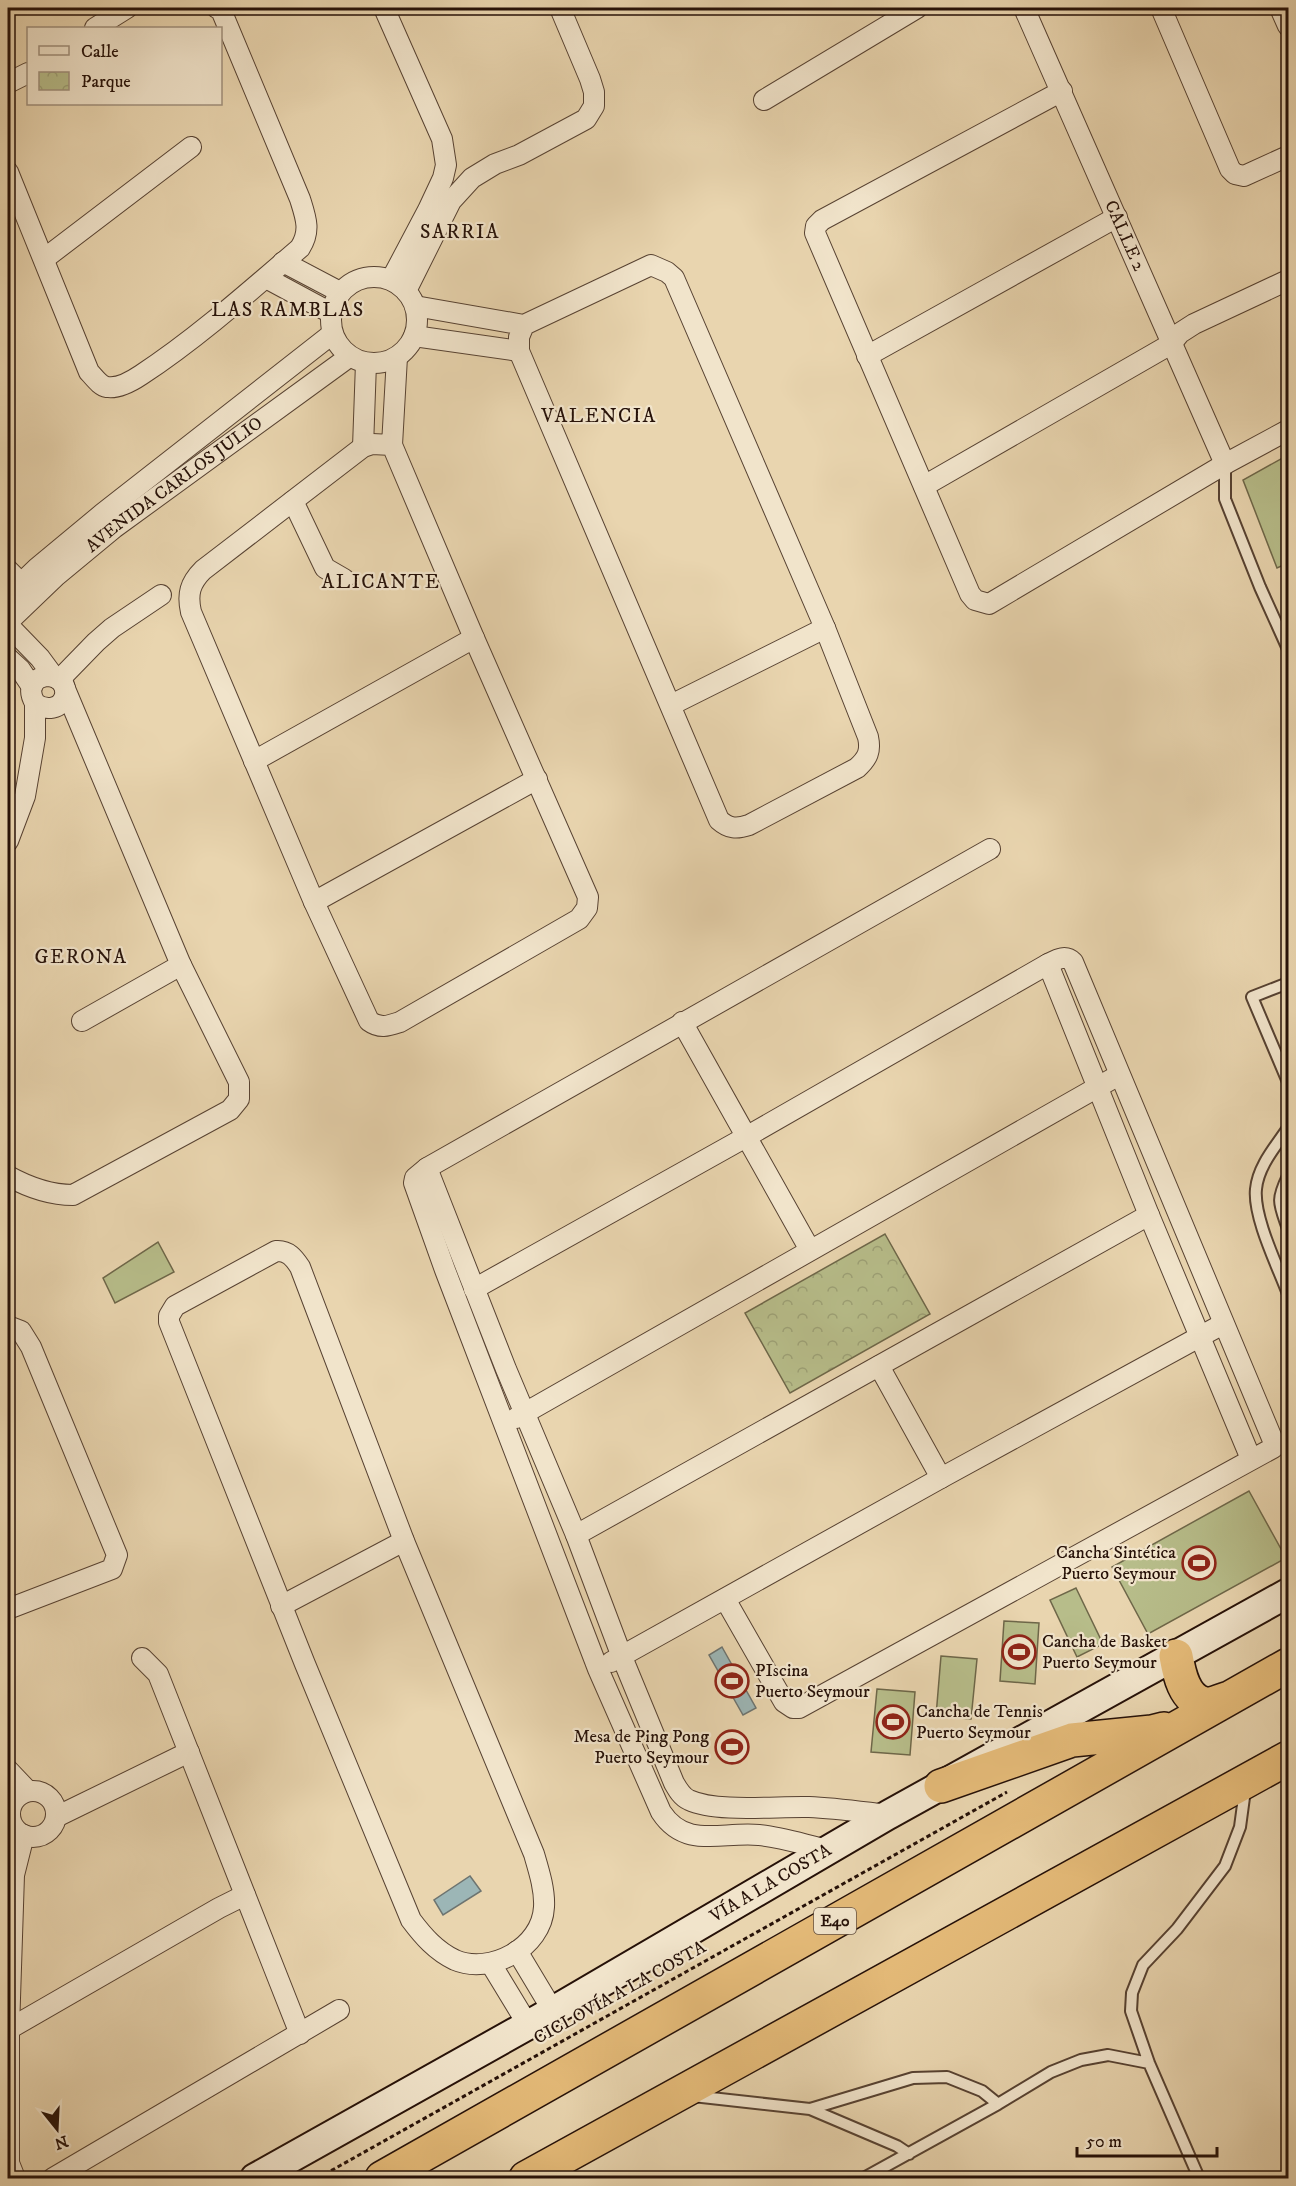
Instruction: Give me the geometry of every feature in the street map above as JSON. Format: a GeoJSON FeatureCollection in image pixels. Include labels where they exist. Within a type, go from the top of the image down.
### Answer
{"type":"FeatureCollection","features":[{"type":"Feature","properties":{"kind":"highway"},"geometry":{"type":"LineString","coordinates":[[1176,1656],[1180,1675],[1187,1691],[1196,1700],[1207,1704],[1229,1698]]}},
{"type":"Feature","properties":{"kind":"highway","name":"E40"},"geometry":{"type":"LineString","coordinates":[[382,2178],[1288,1665]]}},
{"type":"Feature","properties":{"kind":"highway"},"geometry":{"type":"LineString","coordinates":[[941,1786],[1072,1740],[1152,1732],[1186,1723]]}},
{"type":"Feature","properties":{"kind":"highway"},"geometry":{"type":"LineString","coordinates":[[526,2178],[1288,1758]]}},
{"type":"Feature","properties":{"kind":"street"},"geometry":{"type":"LineString","coordinates":[[96,27],[127,8]]}},
{"type":"Feature","properties":{"kind":"street"},"geometry":{"type":"LineString","coordinates":[[8,172],[89,372],[106,387],[121,386],[140,376],[266,278],[300,248],[308,232],[306,218],[221,10],[217,8]]}},
{"type":"Feature","properties":{"kind":"street"},"geometry":{"type":"LineString","coordinates":[[384,8],[442,139],[446,165],[429,210],[404,292],[417,326],[407,348],[397,357],[376,364],[358,360],[339,347],[332,334],[331,313],[340,292],[355,281],[373,277],[404,292],[524,324],[651,265],[667,272],[674,278],[680,291],[825,628],[868,737],[870,749],[866,760],[857,768],[749,825],[738,829],[726,826],[719,820],[519,351],[519,337],[524,324]]}},
{"type":"Feature","properties":{"kind":"street"},"geometry":{"type":"LineString","coordinates":[[404,292],[451,201],[472,178],[495,164],[519,155],[586,119],[594,106],[594,92],[590,79],[560,8]]}},
{"type":"Feature","properties":{"kind":"street"},"geometry":{"type":"LineString","coordinates":[[764,100],[916,8]]}},
{"type":"Feature","properties":{"kind":"street","name":"CALLE 2"},"geometry":{"type":"LineString","coordinates":[[1024,8],[1225,464]]}},
{"type":"Feature","properties":{"kind":"street"},"geometry":{"type":"LineString","coordinates":[[1161,8],[1230,169],[1235,174],[1244,176],[1288,156]]}},
{"type":"Feature","properties":{"kind":"street"},"geometry":{"type":"LineString","coordinates":[[1280,8],[1288,26]]}},
{"type":"Feature","properties":{"kind":"street"},"geometry":{"type":"LineString","coordinates":[[8,83],[27,74]]}},
{"type":"Feature","properties":{"kind":"street"},"geometry":{"type":"LineString","coordinates":[[1062,90],[822,220],[816,226],[815,233],[970,594],[975,600],[989,604],[1225,464],[1288,430]]}},
{"type":"Feature","properties":{"kind":"street"},"geometry":{"type":"LineString","coordinates":[[44,260],[191,147]]}},
{"type":"Feature","properties":{"kind":"street"},"geometry":{"type":"LineString","coordinates":[[867,356],[1117,217]]}},
{"type":"Feature","properties":{"kind":"street"},"geometry":{"type":"LineString","coordinates":[[283,262],[340,292]]}},
{"type":"Feature","properties":{"kind":"street"},"geometry":{"type":"LineString","coordinates":[[266,278],[331,313]]}},
{"type":"Feature","properties":{"kind":"street"},"geometry":{"type":"LineString","coordinates":[[924,486],[1171,344],[1180,333],[1194,324],[1288,280]]}},
{"type":"Feature","properties":{"kind":"street","name":"AVENIDA CARLOS JULIO"},"geometry":{"type":"LineString","coordinates":[[8,624],[108,521],[332,334]]}},
{"type":"Feature","properties":{"kind":"street"},"geometry":{"type":"LineString","coordinates":[[414,336],[519,351]]}},
{"type":"Feature","properties":{"kind":"street"},"geometry":{"type":"LineString","coordinates":[[392,445],[372,444],[363,447],[202,570],[193,580],[189,592],[192,612],[314,902],[369,1021],[375,1026],[383,1027],[400,1022],[579,919],[587,908],[588,897],[392,445],[397,357]]}},
{"type":"Feature","properties":{"kind":"street"},"geometry":{"type":"LineString","coordinates":[[358,360],[363,447]]}},
{"type":"Feature","properties":{"kind":"street","name":"AVENIDA CARLOS JULIO"},"geometry":{"type":"LineString","coordinates":[[12,583],[358,360]]}},
{"type":"Feature","properties":{"kind":"street"},"geometry":{"type":"LineString","coordinates":[[293,501],[325,568],[344,579]]}},
{"type":"Feature","properties":{"kind":"street"},"geometry":{"type":"LineString","coordinates":[[59,680],[104,635],[162,595]]}},
{"type":"Feature","properties":{"kind":"street"},"geometry":{"type":"LineString","coordinates":[[8,624],[59,680],[181,965],[239,1082],[239,1099],[230,1110],[73,1195],[58,1195],[25,1185],[8,1176]]}},
{"type":"Feature","properties":{"kind":"street"},"geometry":{"type":"LineString","coordinates":[[671,705],[825,628]]}},
{"type":"Feature","properties":{"kind":"street"},"geometry":{"type":"LineString","coordinates":[[254,761],[474,638]]}},
{"type":"Feature","properties":{"kind":"street"},"geometry":{"type":"LineString","coordinates":[[8,658],[20,669],[33,695],[44,708],[55,707],[63,700],[64,694],[59,680]]}},
{"type":"Feature","properties":{"kind":"street"},"geometry":{"type":"LineString","coordinates":[[8,840],[25,796],[34,738],[33,695],[38,678],[44,676],[59,680]]}},
{"type":"Feature","properties":{"kind":"street"},"geometry":{"type":"LineString","coordinates":[[314,902],[537,779]]}},
{"type":"Feature","properties":{"kind":"street"},"geometry":{"type":"LineString","coordinates":[[828,1850],[758,1835],[703,1836],[677,1830],[668,1823],[661,1812],[598,1669],[415,1186],[415,1178],[427,1168],[682,1022],[990,849]]}},
{"type":"Feature","properties":{"kind":"street"},"geometry":{"type":"LineString","coordinates":[[474,1289],[1048,964],[1063,957],[1067,957],[1072,962],[1274,1443],[1271,1450],[799,1708],[793,1708],[784,1702],[725,1599]]}},
{"type":"Feature","properties":{"kind":"street"},"geometry":{"type":"LineString","coordinates":[[1048,964],[1251,1459]]}},
{"type":"Feature","properties":{"kind":"street"},"geometry":{"type":"LineString","coordinates":[[82,1021],[181,965]]}},
{"type":"Feature","properties":{"kind":"street"},"geometry":{"type":"LineString","coordinates":[[682,1022],[810,1250]]}},
{"type":"Feature","properties":{"kind":"street"},"geometry":{"type":"LineString","coordinates":[[506,1423],[1119,1075]]}},
{"type":"Feature","properties":{"kind":"street"},"geometry":{"type":"LineString","coordinates":[[427,1168],[506,1368],[576,1535],[622,1657],[674,1783],[681,1794],[689,1800],[704,1804],[809,1807],[888,1815]]}},
{"type":"Feature","properties":{"kind":"street"},"geometry":{"type":"LineString","coordinates":[[576,1535],[1149,1215]]}},
{"type":"Feature","properties":{"kind":"street"},"geometry":{"type":"LineString","coordinates":[[276,1251],[289,1254],[300,1267],[404,1541],[534,1854],[541,1879],[544,1907],[538,1931],[517,1951],[491,1964],[456,1960],[440,1951],[424,1937],[411,1920],[281,1606],[169,1316],[175,1306],[276,1251]]}},
{"type":"Feature","properties":{"kind":"street"},"geometry":{"type":"LineString","coordinates":[[598,1669],[1224,1324]]}},
{"type":"Feature","properties":{"kind":"street"},"geometry":{"type":"LineString","coordinates":[[8,1326],[21,1331],[31,1347],[117,1555],[112,1569],[8,1609]]}},
{"type":"Feature","properties":{"kind":"street"},"geometry":{"type":"LineString","coordinates":[[879,1366],[941,1478]]}},
{"type":"Feature","properties":{"kind":"street"},"geometry":{"type":"LineString","coordinates":[[281,1606],[404,1541]]}},
{"type":"Feature","properties":{"kind":"street","name":"VÍA A LA COSTA"},"geometry":{"type":"LineString","coordinates":[[255,2178],[553,2011],[888,1815],[1288,1593]]}},
{"type":"Feature","properties":{"kind":"street"},"geometry":{"type":"LineString","coordinates":[[142,1658],[158,1674],[300,2034]]}},
{"type":"Feature","properties":{"kind":"street"},"geometry":{"type":"LineString","coordinates":[[56,1816],[189,1752]]}},
{"type":"Feature","properties":{"kind":"street"},"geometry":{"type":"LineString","coordinates":[[8,1770],[28,1791]]}},
{"type":"Feature","properties":{"kind":"street"},"geometry":{"type":"LineString","coordinates":[[39,1791],[49,1796],[55,1806],[56,1816],[52,1827],[45,1834],[34,1837],[24,1835],[12,1824],[9,1807],[20,1794],[39,1791]]}},
{"type":"Feature","properties":{"kind":"street"},"geometry":{"type":"LineString","coordinates":[[15,2178],[9,2163],[9,2029],[14,1875],[24,1835]]}},
{"type":"Feature","properties":{"kind":"street"},"geometry":{"type":"LineString","coordinates":[[9,2029],[245,1895]]}},
{"type":"Feature","properties":{"kind":"street"},"geometry":{"type":"LineString","coordinates":[[517,1951],[553,2011]]}},
{"type":"Feature","properties":{"kind":"street"},"geometry":{"type":"LineString","coordinates":[[491,1964],[528,2025]]}},
{"type":"Feature","properties":{"kind":"street"},"geometry":{"type":"LineString","coordinates":[[53,2178],[339,2010]]}},
{"type":"Feature","properties":{"kind":"lane"},"geometry":{"type":"LineString","coordinates":[[1225,464],[1225,499],[1260,587],[1288,649]]}},
{"type":"Feature","properties":{"kind":"lane"},"geometry":{"type":"LineString","coordinates":[[1288,983],[1252,997],[1288,1082]]}},
{"type":"Feature","properties":{"kind":"lane"},"geometry":{"type":"LineString","coordinates":[[1288,1128],[1267,1158],[1256,1187],[1260,1216],[1288,1294]]}},
{"type":"Feature","properties":{"kind":"lane"},"geometry":{"type":"LineString","coordinates":[[1288,1176],[1280,1194],[1280,1203],[1288,1229]]}},
{"type":"Feature","properties":{"kind":"lane"},"geometry":{"type":"LineString","coordinates":[[1199,2178],[1149,2063],[1131,2011],[1132,1993],[1143,1965],[1177,1929],[1226,1866],[1240,1827],[1247,1782]]}},
{"type":"Feature","properties":{"kind":"lane"},"geometry":{"type":"LineString","coordinates":[[864,2178],[1051,2072],[1081,2060],[1108,2055],[1149,2063]]}},
{"type":"Feature","properties":{"kind":"lane"},"geometry":{"type":"LineString","coordinates":[[810,2109],[913,2078],[947,2077],[982,2091],[998,2104]]}},
{"type":"Feature","properties":{"kind":"lane"},"geometry":{"type":"LineString","coordinates":[[678,2094],[810,2109],[897,2146],[909,2154]]}},
{"type":"Feature","properties":{"kind":"path","name":"CICLOVÍA A LA COSTA"},"geometry":{"type":"LineString","coordinates":[[318,2178],[1014,1788]]}},
{"type":"Feature","properties":{"kind":"green space"},"geometry":{"type":"Polygon","coordinates":[[[1288,455],[1288,563],[1277,568],[1243,480],[1288,455]]]}},
{"type":"Feature","properties":{"kind":"green space"},"geometry":{"type":"Polygon","coordinates":[[[885,1234],[930,1314],[790,1393],[745,1313],[885,1234]]]}},
{"type":"Feature","properties":{"kind":"green space"},"geometry":{"type":"Polygon","coordinates":[[[158,1242],[174,1272],[115,1303],[103,1278],[158,1242]]]}},
{"type":"Feature","properties":{"kind":"green space","name":"Cancha Sintética Puerto Seymour"},"geometry":{"type":"Polygon","coordinates":[[[1249,1491],[1286,1558],[1148,1634],[1112,1567],[1249,1491]]]}},
{"type":"Feature","properties":{"kind":"green space"},"geometry":{"type":"Polygon","coordinates":[[[1076,1588],[1103,1644],[1077,1657],[1050,1600],[1076,1588]]]}},
{"type":"Feature","properties":{"kind":"green space","name":"Cancha de Basket Puerto Seymour"},"geometry":{"type":"Polygon","coordinates":[[[1004,1621],[1039,1623],[1035,1684],[1000,1681],[1004,1621]]]}},
{"type":"Feature","properties":{"kind":"green space"},"geometry":{"type":"Polygon","coordinates":[[[941,1656],[977,1659],[971,1719],[936,1716],[941,1656]]]}},
{"type":"Feature","properties":{"kind":"green space","name":"Cancha de Tennis Puerto Seymour"},"geometry":{"type":"Polygon","coordinates":[[[877,1689],[915,1692],[910,1755],[871,1752],[877,1689]]]}},
{"type":"Feature","properties":{"kind":"water","name":"PIscina Puerto Seymour"},"geometry":{"type":"Polygon","coordinates":[[[722,1647],[756,1708],[743,1715],[709,1655],[722,1647]]]}},
{"type":"Feature","properties":{"kind":"water"},"geometry":{"type":"Polygon","coordinates":[[[470,1876],[481,1891],[443,1915],[434,1900],[470,1876]]]}},
{"type":"Feature","properties":{"kind":"place","name":"Cancha Sintética Puerto Seymour"},"geometry":{"type":"Point","coordinates":[1199,1563]}},
{"type":"Feature","properties":{"kind":"place","name":"Cancha de Basket Puerto Seymour"},"geometry":{"type":"Point","coordinates":[1019,1652]}},
{"type":"Feature","properties":{"kind":"place","name":"PIscina Puerto Seymour"},"geometry":{"type":"Point","coordinates":[732,1681]}},
{"type":"Feature","properties":{"kind":"place","name":"Cancha de Tennis Puerto Seymour"},"geometry":{"type":"Point","coordinates":[893,1722]}},
{"type":"Feature","properties":{"kind":"place","name":"Mesa de Ping Pong Puerto Seymour"},"geometry":{"type":"Point","coordinates":[732,1747]}},
{"type":"Feature","properties":{"kind":"district","name":"SARRIA"},"geometry":{"type":"Point","coordinates":[460,232]}},
{"type":"Feature","properties":{"kind":"district","name":"LAS RAMBLAS"},"geometry":{"type":"Point","coordinates":[288,310]}},
{"type":"Feature","properties":{"kind":"district","name":"VALENCIA"},"geometry":{"type":"Point","coordinates":[599,416]}},
{"type":"Feature","properties":{"kind":"district","name":"ALICANTE"},"geometry":{"type":"Point","coordinates":[381,582]}},
{"type":"Feature","properties":{"kind":"district","name":"GERONA"},"geometry":{"type":"Point","coordinates":[81,957]}}]}
